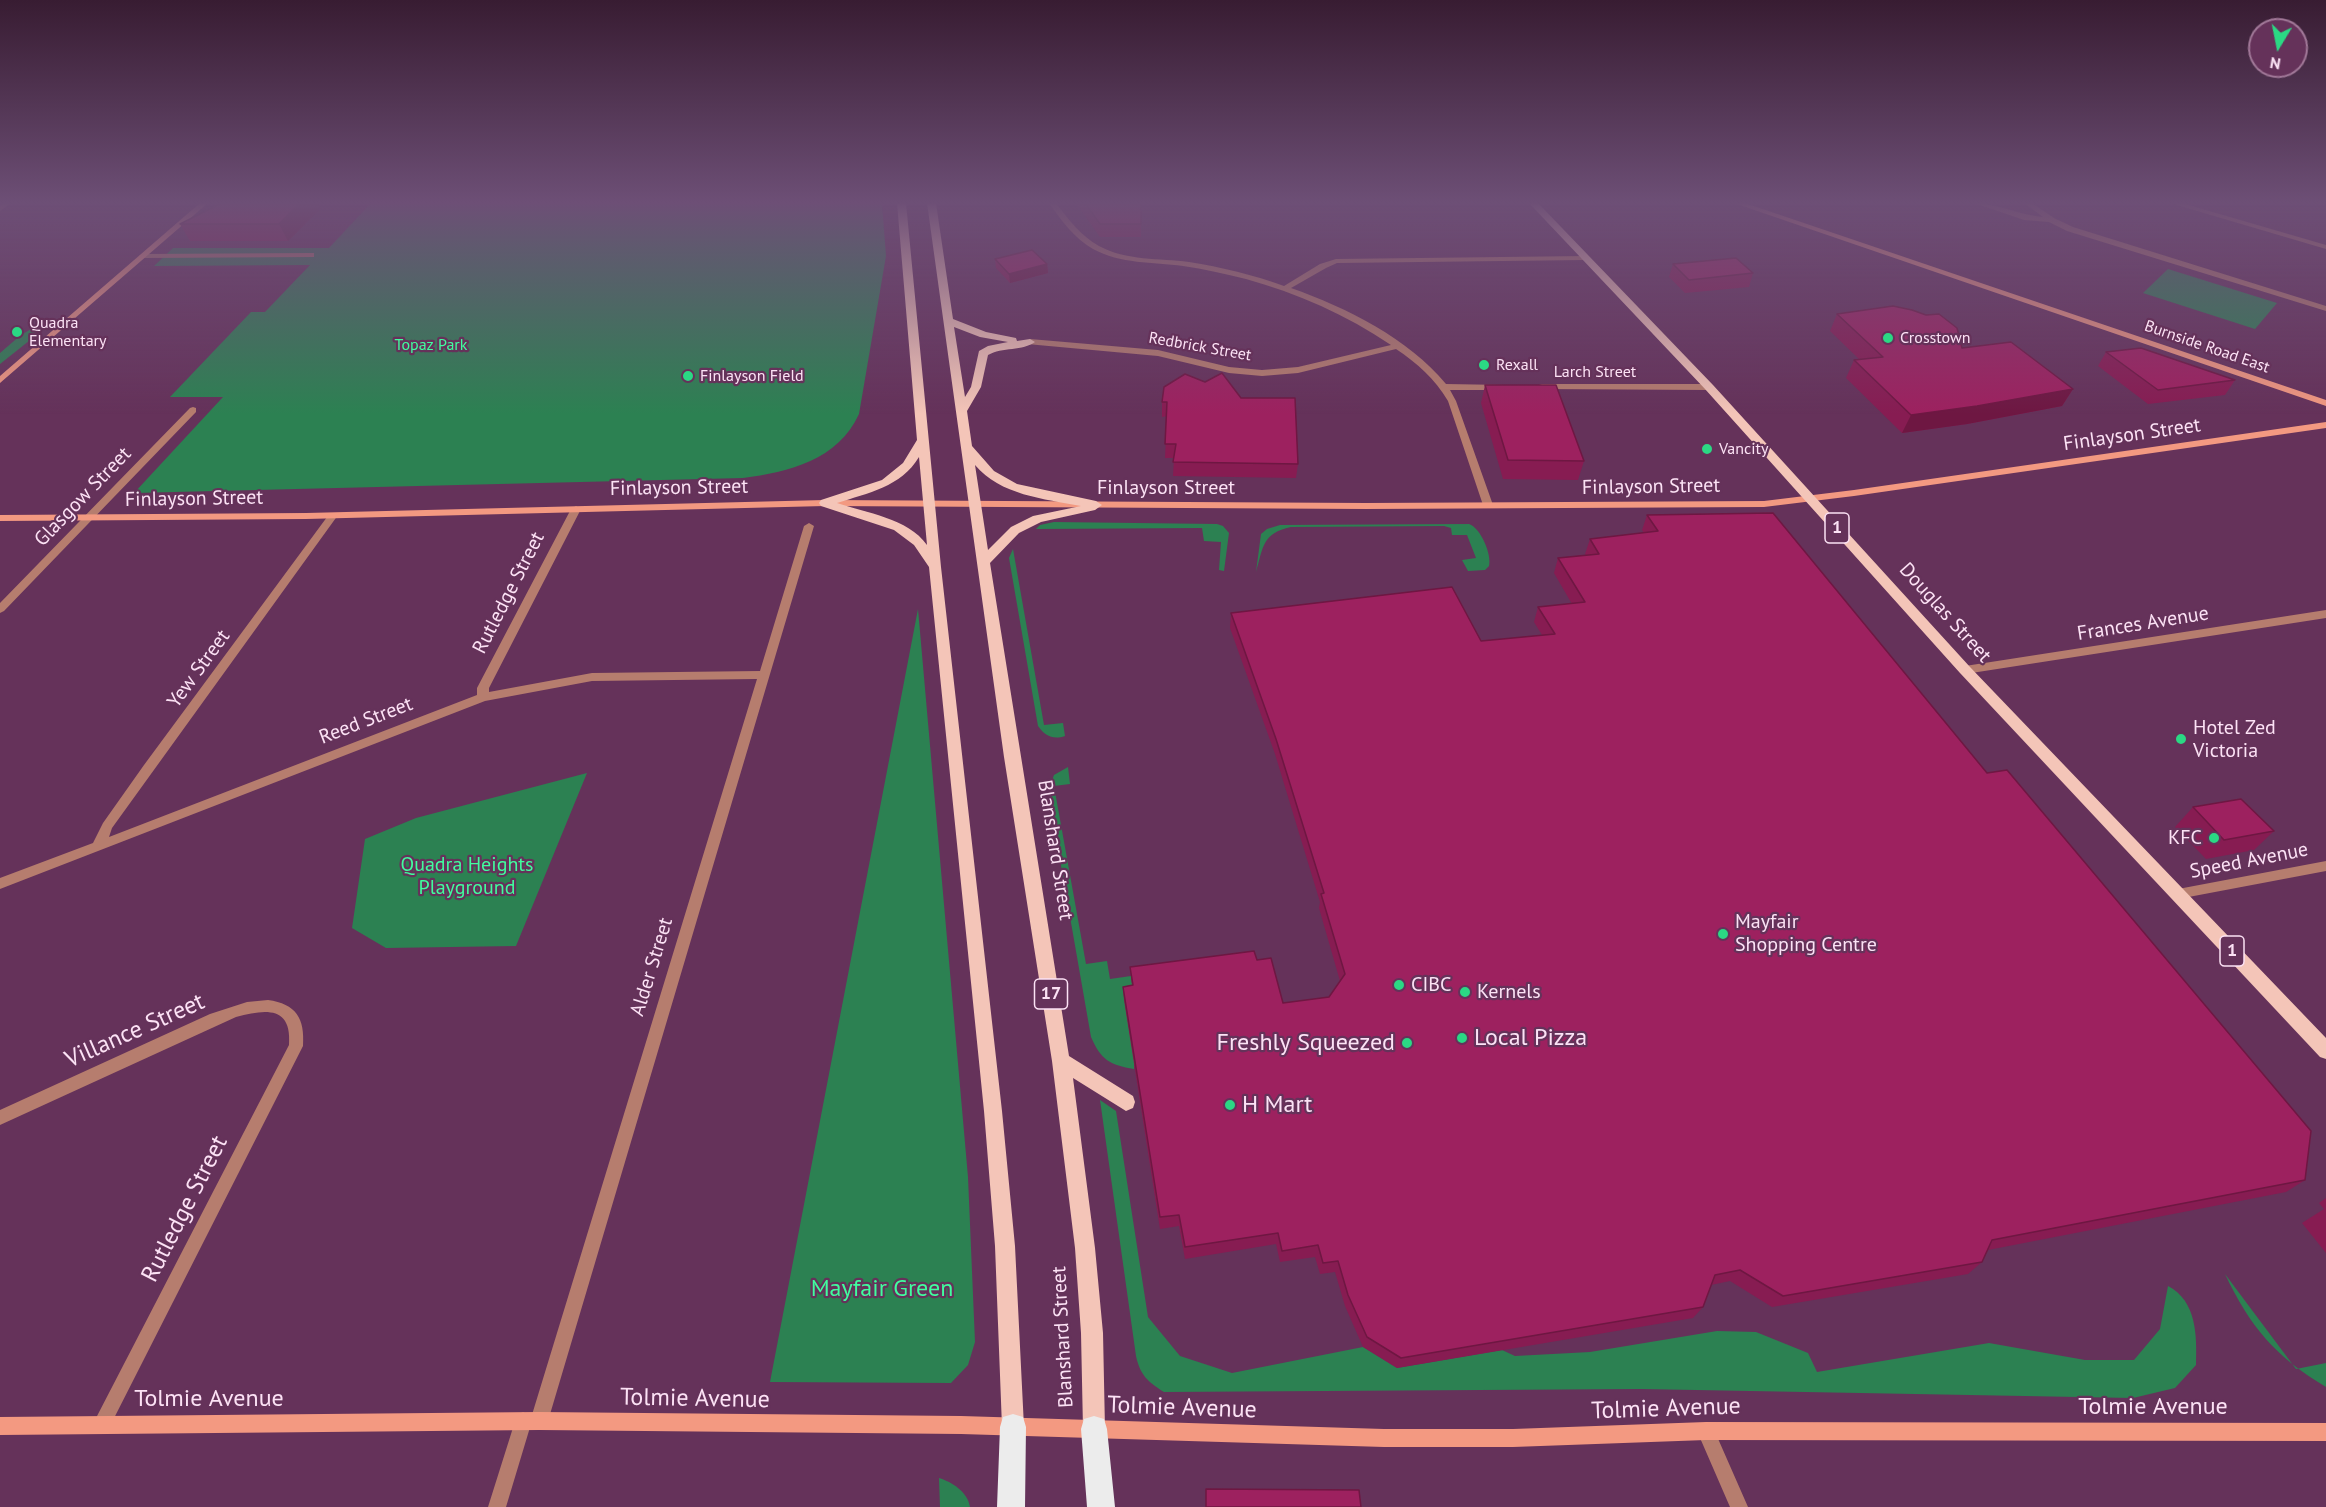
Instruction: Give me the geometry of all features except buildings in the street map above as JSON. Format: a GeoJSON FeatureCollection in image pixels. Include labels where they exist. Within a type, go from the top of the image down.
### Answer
{"type":"FeatureCollection","features":[{"type":"Feature","properties":{"kind":"highway"},"geometry":{"type":"LineString","coordinates":[[1011,1507],[1013,1427]]}},
{"type":"Feature","properties":{"kind":"highway","name":"Blanshard Street"},"geometry":{"type":"LineString","coordinates":[[1094,1429],[1101,1507]]}},
{"type":"Feature","properties":{"kind":"main road"},"geometry":{"type":"LineString","coordinates":[[0,380],[123,273]]}},
{"type":"Feature","properties":{"kind":"main road"},"geometry":{"type":"LineString","coordinates":[[908,273],[935,567],[994,1122],[1005,1246],[1013,1427]]}},
{"type":"Feature","properties":{"kind":"main road","name":"Blanshard Street"},"geometry":{"type":"LineString","coordinates":[[943,273],[1012,757],[1061,1061],[1086,1248],[1092,1333],[1094,1429]]}},
{"type":"Feature","properties":{"kind":"main road","name":"Douglas Street"},"geometry":{"type":"LineString","coordinates":[[1600,273],[1709,387],[1965,669],[2326,1051]]}},
{"type":"Feature","properties":{"kind":"main road","name":"Burnside Road East"},"geometry":{"type":"LineString","coordinates":[[1944,273],[2326,403]]}},
{"type":"Feature","properties":{"kind":"main road"},"geometry":{"type":"LineString","coordinates":[[950,321],[984,335],[1030,342]]}},
{"type":"Feature","properties":{"kind":"main road"},"geometry":{"type":"LineString","coordinates":[[963,409],[976,387],[983,353],[992,348],[1030,342]]}},
{"type":"Feature","properties":{"kind":"main road","name":"Finlayson Street"},"geometry":{"type":"LineString","coordinates":[[0,518],[333,515],[825,503],[1764,504],[2326,425]]}},
{"type":"Feature","properties":{"kind":"main road"},"geometry":{"type":"LineString","coordinates":[[825,503],[886,483],[908,465],[923,440]]}},
{"type":"Feature","properties":{"kind":"main road"},"geometry":{"type":"LineString","coordinates":[[968,447],[981,465],[1003,481],[1025,490],[1096,505]]}},
{"type":"Feature","properties":{"kind":"main road"},"geometry":{"type":"LineString","coordinates":[[825,503],[898,527],[918,542],[935,567]]}},
{"type":"Feature","properties":{"kind":"main road"},"geometry":{"type":"LineString","coordinates":[[985,561],[1015,530],[1037,519],[1096,505]]}},
{"type":"Feature","properties":{"kind":"main road"},"geometry":{"type":"LineString","coordinates":[[1061,1061],[1126,1102]]}},
{"type":"Feature","properties":{"kind":"main road","name":"Tolmie Avenue"},"geometry":{"type":"LineString","coordinates":[[0,1426],[531,1421],[1013,1427],[1466,1438],[1706,1431],[2326,1432]]}},
{"type":"Feature","properties":{"kind":"street"},"geometry":{"type":"LineString","coordinates":[[1235,273],[1286,288],[1329,305],[1373,328],[1421,363],[1445,387],[1452,401],[1488,505]]}},
{"type":"Feature","properties":{"kind":"street"},"geometry":{"type":"LineString","coordinates":[[1286,288],[1311,273]]}},
{"type":"Feature","properties":{"kind":"street"},"geometry":{"type":"LineString","coordinates":[[2211,273],[2326,309]]}},
{"type":"Feature","properties":{"kind":"street","name":"Redbrick Street"},"geometry":{"type":"LineString","coordinates":[[1030,342],[1158,353],[1229,370],[1262,373],[1298,370],[1398,346]]}},
{"type":"Feature","properties":{"kind":"street"},"geometry":{"type":"LineString","coordinates":[[1445,387],[1514,387]]}},
{"type":"Feature","properties":{"kind":"street","name":"Larch Street"},"geometry":{"type":"LineString","coordinates":[[1536,387],[1709,387]]}},
{"type":"Feature","properties":{"kind":"street","name":"Glasgow Street"},"geometry":{"type":"LineString","coordinates":[[0,609],[193,410]]}},
{"type":"Feature","properties":{"kind":"street","name":"Rutledge Street"},"geometry":{"type":"LineString","coordinates":[[483,698],[483,688],[576,509]]}},
{"type":"Feature","properties":{"kind":"street","name":"Yew Street"},"geometry":{"type":"LineString","coordinates":[[98,846],[107,826],[148,768],[333,515]]}},
{"type":"Feature","properties":{"kind":"street","name":"Alder Street"},"geometry":{"type":"LineString","coordinates":[[497,1507],[531,1421],[809,526]]}},
{"type":"Feature","properties":{"kind":"street","name":"Frances Avenue"},"geometry":{"type":"LineString","coordinates":[[1965,669],[2326,614]]}},
{"type":"Feature","properties":{"kind":"street","name":"Reed Street"},"geometry":{"type":"LineString","coordinates":[[0,885],[483,698],[592,677],[764,675]]}},
{"type":"Feature","properties":{"kind":"street","name":"Speed Avenue"},"geometry":{"type":"LineString","coordinates":[[2178,894],[2326,866]]}},
{"type":"Feature","properties":{"kind":"street","name":"Villance Street"},"geometry":{"type":"LineString","coordinates":[[0,1118],[168,1040],[244,1008],[269,1006],[292,1015]]}},
{"type":"Feature","properties":{"kind":"street","name":"Rutledge Street"},"geometry":{"type":"LineString","coordinates":[[102,1424],[296,1046],[297,1025],[292,1015]]}},
{"type":"Feature","properties":{"kind":"street"},"geometry":{"type":"LineString","coordinates":[[1706,1431],[1739,1507]]}},
{"type":"Feature","properties":{"kind":"green space","name":"Topaz Park"},"geometry":{"type":"Polygon","coordinates":[[[302,273],[883,273],[859,414],[850,430],[825,453],[778,472],[743,478],[134,493],[223,397],[170,397],[251,312],[265,312],[302,273]]]}},
{"type":"Feature","properties":{"kind":"green space"},"geometry":{"type":"Polygon","coordinates":[[[2163,273],[2182,273],[2277,303],[2255,329],[2143,293],[2163,273]]]}},
{"type":"Feature","properties":{"kind":"green space"},"geometry":{"type":"Polygon","coordinates":[[[49,325],[0,364],[0,353],[17,339],[28,331],[49,325]]]}},
{"type":"Feature","properties":{"kind":"green space"},"geometry":{"type":"Polygon","coordinates":[[[1054,522],[1217,524],[1223,526],[1229,533],[1224,571],[1219,570],[1221,542],[1204,541],[1202,528],[1036,529],[1040,525],[1054,522]]]}},
{"type":"Feature","properties":{"kind":"green space"},"geometry":{"type":"Polygon","coordinates":[[[1469,524],[1478,531],[1487,549],[1489,566],[1485,570],[1468,571],[1462,560],[1476,558],[1467,535],[1452,535],[1451,528],[1444,526],[1291,527],[1274,533],[1265,543],[1256,572],[1261,534],[1267,529],[1280,525],[1469,524]]]}},
{"type":"Feature","properties":{"kind":"green space"},"geometry":{"type":"Polygon","coordinates":[[[1013,549],[1044,725],[1063,723],[1065,736],[1057,738],[1050,736],[1038,726],[1009,558],[1013,549]]]}},
{"type":"Feature","properties":{"kind":"green space","name":"Mayfair Green"},"geometry":{"type":"Polygon","coordinates":[[[918,609],[968,1177],[975,1342],[968,1365],[951,1383],[770,1382],[918,609]]]}},
{"type":"Feature","properties":{"kind":"green space"},"geometry":{"type":"Polygon","coordinates":[[[1068,767],[1070,784],[1054,786],[1086,964],[1107,961],[1110,979],[1131,976],[1134,999],[1134,1069],[1119,1066],[1107,1060],[1091,1037],[1048,791],[1054,775],[1068,767]]]}},
{"type":"Feature","properties":{"kind":"green space","name":"Quadra Heights Playground"},"geometry":{"type":"Polygon","coordinates":[[[587,773],[516,946],[386,948],[352,928],[365,839],[416,818],[587,773]]]}},
{"type":"Feature","properties":{"kind":"green space"},"geometry":{"type":"Polygon","coordinates":[[[1100,1100],[1116,1111],[1148,1317],[1180,1356],[1232,1373],[1363,1347],[1397,1368],[1502,1350],[1515,1356],[1590,1352],[1717,1331],[1756,1332],[1808,1353],[1817,1372],[1989,1343],[2085,1360],[2134,1360],[2160,1329],[2168,1286],[2178,1293],[2190,1310],[2195,1331],[2196,1365],[2175,1388],[2133,1398],[1641,1389],[1164,1392],[1146,1377],[1136,1356],[1100,1100]]]}},
{"type":"Feature","properties":{"kind":"green space"},"geometry":{"type":"Polygon","coordinates":[[[2225,1274],[2292,1363],[2266,1339],[2255,1325],[2234,1293],[2225,1274]]]}},
{"type":"Feature","properties":{"kind":"green space"},"geometry":{"type":"Polygon","coordinates":[[[2326,1363],[2326,1387],[2308,1376],[2299,1368],[2326,1363]]]}},
{"type":"Feature","properties":{"kind":"green space"},"geometry":{"type":"Polygon","coordinates":[[[939,1478],[959,1488],[970,1507],[940,1507],[939,1478]]]}},
{"type":"Feature","properties":{"kind":"place","name":"Quadra Elementary"},"geometry":{"type":"Point","coordinates":[17,332]}},
{"type":"Feature","properties":{"kind":"place","name":"Crosstown"},"geometry":{"type":"Point","coordinates":[1888,338]}},
{"type":"Feature","properties":{"kind":"place","name":"Rexall"},"geometry":{"type":"Point","coordinates":[1484,365]}},
{"type":"Feature","properties":{"kind":"place","name":"Finlayson Field"},"geometry":{"type":"Point","coordinates":[688,376]}},
{"type":"Feature","properties":{"kind":"place","name":"Vancity"},"geometry":{"type":"Point","coordinates":[1707,449]}},
{"type":"Feature","properties":{"kind":"place","name":"Hotel Zed Victoria"},"geometry":{"type":"Point","coordinates":[2181,739]}},
{"type":"Feature","properties":{"kind":"place","name":"KFC"},"geometry":{"type":"Point","coordinates":[2214,838]}},
{"type":"Feature","properties":{"kind":"place","name":"Mayfair Shopping Centre"},"geometry":{"type":"Point","coordinates":[1723,934]}},
{"type":"Feature","properties":{"kind":"place","name":"CIBC"},"geometry":{"type":"Point","coordinates":[1399,985]}},
{"type":"Feature","properties":{"kind":"place","name":"Kernels"},"geometry":{"type":"Point","coordinates":[1465,992]}},
{"type":"Feature","properties":{"kind":"place","name":"Local Pizza"},"geometry":{"type":"Point","coordinates":[1462,1038]}},
{"type":"Feature","properties":{"kind":"place","name":"Freshly Squeezed"},"geometry":{"type":"Point","coordinates":[1407,1043]}},
{"type":"Feature","properties":{"kind":"place","name":"H Mart"},"geometry":{"type":"Point","coordinates":[1230,1105]}}]}
